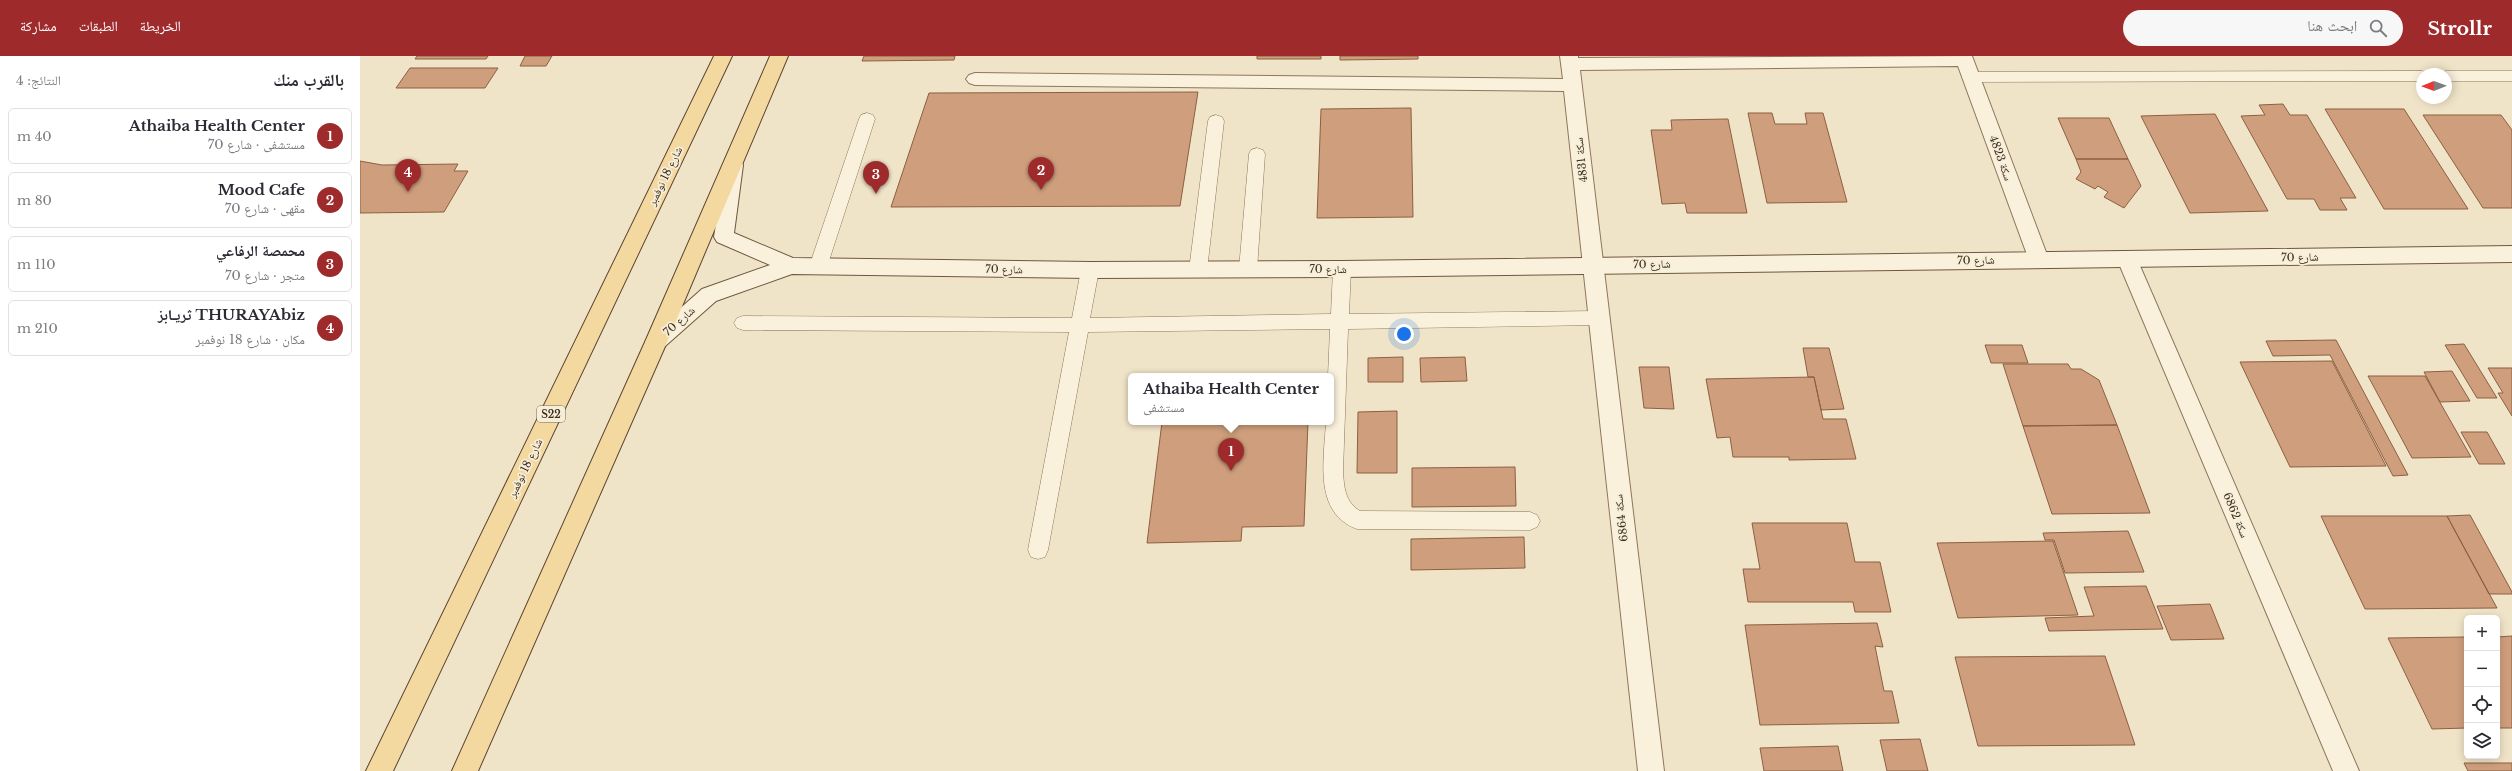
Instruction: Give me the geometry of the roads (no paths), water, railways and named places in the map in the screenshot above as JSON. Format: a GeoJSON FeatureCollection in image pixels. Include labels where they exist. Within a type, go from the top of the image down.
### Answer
{"type":"FeatureCollection","features":[{"type":"Feature","properties":{"kind":"main road","name":"شارع 18 نوفمبر"},"geometry":{"type":"LineString","coordinates":[[379,771],[723,56]]}},
{"type":"Feature","properties":{"kind":"main road"},"geometry":{"type":"LineString","coordinates":[[465,771],[656,342],[779,56]]}},
{"type":"Feature","properties":{"kind":"street"},"geometry":{"type":"LineString","coordinates":[[1570,60],[1966,64]]}},
{"type":"Feature","properties":{"kind":"street","name":"سكة 4831"},"geometry":{"type":"LineString","coordinates":[[1570,60],[1592,265]]}},
{"type":"Feature","properties":{"kind":"street","name":"سكة 4823"},"geometry":{"type":"LineString","coordinates":[[1966,64],[2039,260]]}},
{"type":"Feature","properties":{"kind":"street"},"geometry":{"type":"LineString","coordinates":[[975,79],[1572,85]]}},
{"type":"Feature","properties":{"kind":"street","name":"شارع 70"},"geometry":{"type":"LineString","coordinates":[[735,157],[724,237],[791,266],[1090,270],[1342,269],[2512,254]]}},
{"type":"Feature","properties":{"kind":"street","name":"سكة 6862"},"geometry":{"type":"LineString","coordinates":[[2127,259],[2346,771]]}},
{"type":"Feature","properties":{"kind":"street","name":"سكة 6864"},"geometry":{"type":"LineString","coordinates":[[1592,265],[1651,771]]}},
{"type":"Feature","properties":{"kind":"street","name":"شارع 70"},"geometry":{"type":"LineString","coordinates":[[656,342],[709,295],[791,266]]}},
{"type":"Feature","properties":{"kind":"lane"},"geometry":{"type":"LineString","coordinates":[[1966,64],[2416,76]]}},
{"type":"Feature","properties":{"kind":"lane"},"geometry":{"type":"LineString","coordinates":[[2452,76],[2512,76]]}},
{"type":"Feature","properties":{"kind":"lane"},"geometry":{"type":"LineString","coordinates":[[818,267],[867,119]]}},
{"type":"Feature","properties":{"kind":"lane"},"geometry":{"type":"LineString","coordinates":[[1198,270],[1216,121]]}},
{"type":"Feature","properties":{"kind":"lane"},"geometry":{"type":"LineString","coordinates":[[1248,269],[1257,154]]}},
{"type":"Feature","properties":{"kind":"lane"},"geometry":{"type":"LineString","coordinates":[[1342,269],[1333,471],[1334,490],[1340,506],[1347,515],[1357,520],[1530,521]]}},
{"type":"Feature","properties":{"kind":"lane"},"geometry":{"type":"LineString","coordinates":[[1038,550],[1090,270]]}},
{"type":"Feature","properties":{"kind":"lane"},"geometry":{"type":"LineString","coordinates":[[744,323],[1080,325],[1598,318]]}},
{"type":"Feature","properties":{"kind":"place","name":"Mood Cafe"},"geometry":{"type":"Point","coordinates":[1041,190]}},
{"type":"Feature","properties":{"kind":"place","name":"THURAYAbiz ثريـابز"},"geometry":{"type":"Point","coordinates":[408,192]}},
{"type":"Feature","properties":{"kind":"place","name":"محمصة الرفاعي"},"geometry":{"type":"Point","coordinates":[876,194]}},
{"type":"Feature","properties":{"kind":"place","name":"Athaiba Health Center"},"geometry":{"type":"Point","coordinates":[1231,471]}}]}
